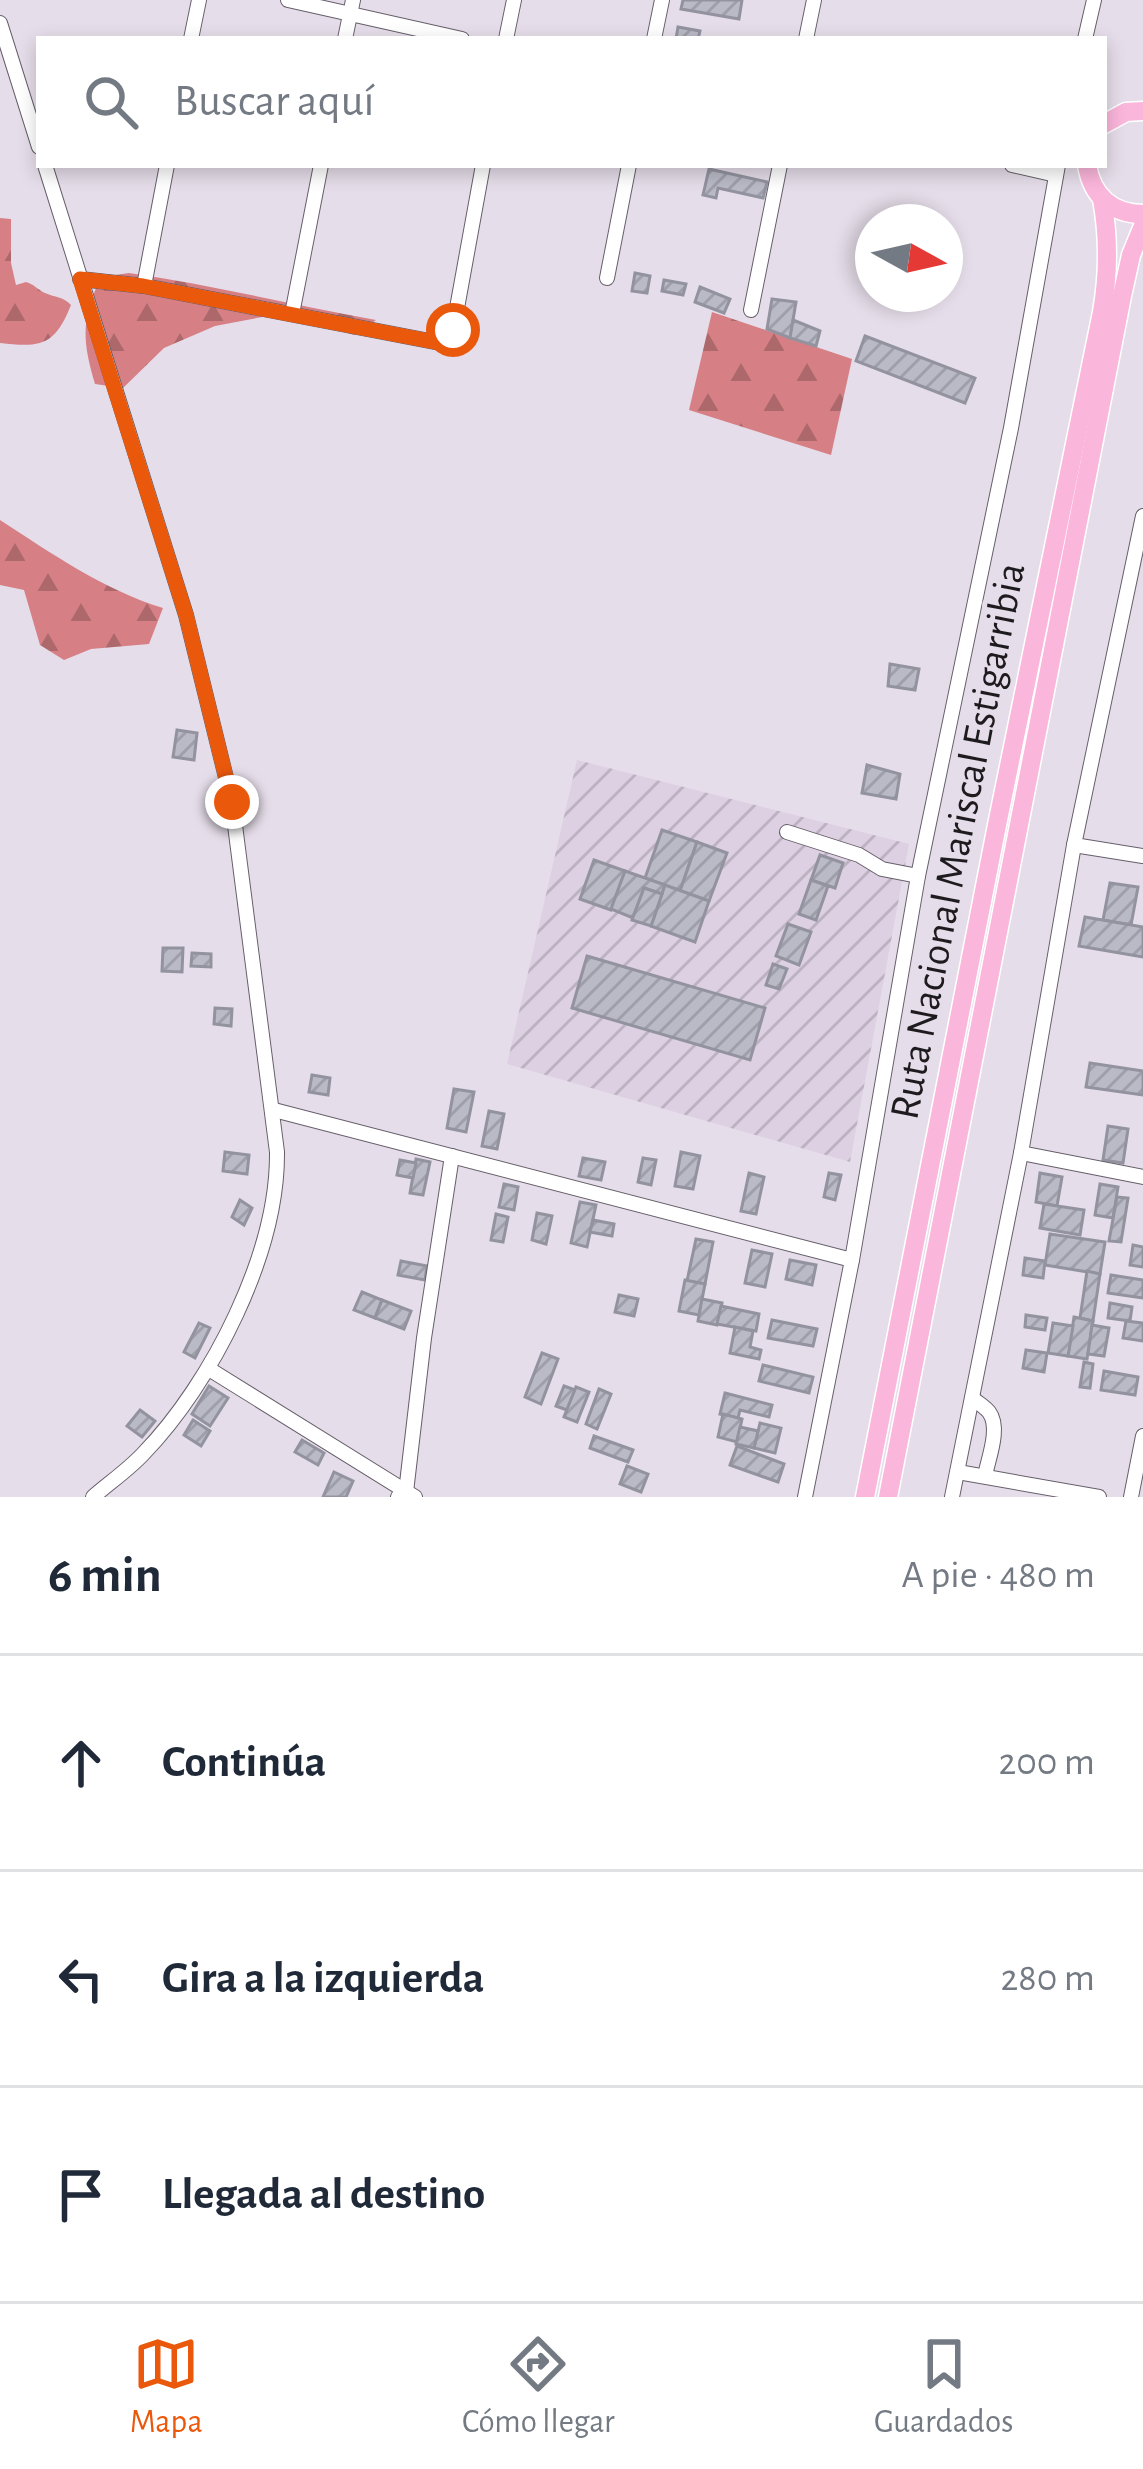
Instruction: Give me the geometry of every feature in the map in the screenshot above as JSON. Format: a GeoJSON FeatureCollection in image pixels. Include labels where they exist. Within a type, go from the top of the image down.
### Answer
{"type":"FeatureCollection","features":[{"type":"Feature","properties":{"kind":"highway"},"geometry":{"type":"LineString","coordinates":[[1107,122],[1136,106]]}},
{"type":"Feature","properties":{"kind":"highway","name":"Ruta Nacional Mariscal Estigarribia"},"geometry":{"type":"LineString","coordinates":[[865,1497],[1102,312],[1109,254],[1102,199],[1087,168]]}},
{"type":"Feature","properties":{"kind":"highway"},"geometry":{"type":"LineString","coordinates":[[1102,199],[1124,212],[1143,214]]}},
{"type":"Feature","properties":{"kind":"highway","name":"Ruta Nacional Mariscal Estigarribia"},"geometry":{"type":"LineString","coordinates":[[888,1497],[1122,296],[1143,226]]}},
{"type":"Feature","properties":{"kind":"street"},"geometry":{"type":"LineString","coordinates":[[192,36],[199,0]]}},
{"type":"Feature","properties":{"kind":"street"},"geometry":{"type":"LineString","coordinates":[[289,0],[351,7],[452,36]]}},
{"type":"Feature","properties":{"kind":"street"},"geometry":{"type":"LineString","coordinates":[[507,36],[514,0]]}},
{"type":"Feature","properties":{"kind":"street"},"geometry":{"type":"LineString","coordinates":[[655,36],[662,0]]}},
{"type":"Feature","properties":{"kind":"street"},"geometry":{"type":"LineString","coordinates":[[807,36],[814,0]]}},
{"type":"Feature","properties":{"kind":"street"},"geometry":{"type":"LineString","coordinates":[[1086,36],[1094,0]]}},
{"type":"Feature","properties":{"kind":"street"},"geometry":{"type":"LineString","coordinates":[[0,23],[36,137]]}},
{"type":"Feature","properties":{"kind":"street"},"geometry":{"type":"LineString","coordinates":[[46,168],[186,615],[232,802],[277,1152],[274,1207],[237,1310],[209,1369],[143,1454],[93,1497]]}},
{"type":"Feature","properties":{"kind":"street"},"geometry":{"type":"LineString","coordinates":[[143,286],[166,168]]}},
{"type":"Feature","properties":{"kind":"street"},"geometry":{"type":"LineString","coordinates":[[292,314],[320,168]]}},
{"type":"Feature","properties":{"kind":"street"},"geometry":{"type":"LineString","coordinates":[[80,279],[143,286],[440,343],[453,330],[482,168]]}},
{"type":"Feature","properties":{"kind":"street"},"geometry":{"type":"LineString","coordinates":[[607,278],[628,168]]}},
{"type":"Feature","properties":{"kind":"street"},"geometry":{"type":"LineString","coordinates":[[751,310],[779,168]]}},
{"type":"Feature","properties":{"kind":"street"},"geometry":{"type":"LineString","coordinates":[[805,1497],[852,1260],[918,876],[1011,428],[1057,170]]}},
{"type":"Feature","properties":{"kind":"street"},"geometry":{"type":"LineString","coordinates":[[952,1497],[1021,1153],[1074,845],[1143,516]]}},
{"type":"Feature","properties":{"kind":"street"},"geometry":{"type":"LineString","coordinates":[[787,832],[860,855],[882,869],[918,876]]}},
{"type":"Feature","properties":{"kind":"street"},"geometry":{"type":"LineString","coordinates":[[1074,845],[1143,856]]}},
{"type":"Feature","properties":{"kind":"street"},"geometry":{"type":"LineString","coordinates":[[274,1110],[852,1260]]}},
{"type":"Feature","properties":{"kind":"street"},"geometry":{"type":"LineString","coordinates":[[1021,1153],[1143,1177]]}},
{"type":"Feature","properties":{"kind":"street"},"geometry":{"type":"LineString","coordinates":[[209,1369],[406,1495],[452,1156]]}},
{"type":"Feature","properties":{"kind":"street"},"geometry":{"type":"LineString","coordinates":[[972,1399],[993,1420],[985,1476]]}},
{"type":"Feature","properties":{"kind":"street"},"geometry":{"type":"LineString","coordinates":[[1131,1497],[1143,1436]]}},
{"type":"Feature","properties":{"kind":"street"},"geometry":{"type":"LineString","coordinates":[[958,1472],[1099,1497]]}},
{"type":"Feature","properties":{"kind":"shaded area"},"geometry":{"type":"Polygon","coordinates":[[[577,760],[909,844],[850,1162],[507,1064],[577,760]]]}},
{"type":"Feature","properties":{"kind":"green space"},"geometry":{"type":"Polygon","coordinates":[[[0,218],[11,219],[16,285],[29,283],[71,305],[53,336],[37,344],[0,343],[0,218]]]}},
{"type":"Feature","properties":{"kind":"green space"},"geometry":{"type":"Polygon","coordinates":[[[129,273],[376,320],[354,335],[273,315],[215,326],[164,348],[123,388],[95,384],[86,342],[90,305],[101,277],[129,273]]]}},
{"type":"Feature","properties":{"kind":"green space"},"geometry":{"type":"Polygon","coordinates":[[[712,312],[852,359],[831,455],[689,410],[712,312]]]}},
{"type":"Feature","properties":{"kind":"green space"},"geometry":{"type":"Polygon","coordinates":[[[0,520],[99,581],[163,608],[149,644],[91,649],[64,660],[40,645],[24,590],[0,585],[0,520]]]}},
{"type":"Feature","properties":{"kind":"building"},"geometry":{"type":"Polygon","coordinates":[[[683,0],[742,0],[739,19],[681,9],[683,0]]]}},
{"type":"Feature","properties":{"kind":"building"},"geometry":{"type":"Polygon","coordinates":[[[678,27],[700,31],[699,36],[676,36],[678,27]]]}},
{"type":"Feature","properties":{"kind":"building"},"geometry":{"type":"Polygon","coordinates":[[[709,169],[767,182],[763,198],[718,188],[716,198],[703,195],[709,169]]]}},
{"type":"Feature","properties":{"kind":"building"},"geometry":{"type":"Polygon","coordinates":[[[635,273],[650,276],[647,293],[632,291],[635,273]]]}},
{"type":"Feature","properties":{"kind":"building"},"geometry":{"type":"Polygon","coordinates":[[[664,280],[686,284],[683,295],[662,291],[664,280]]]}},
{"type":"Feature","properties":{"kind":"building"},"geometry":{"type":"Polygon","coordinates":[[[700,287],[730,299],[724,313],[695,302],[700,287]]]}},
{"type":"Feature","properties":{"kind":"building"},"geometry":{"type":"Polygon","coordinates":[[[772,299],[796,302],[790,338],[767,329],[772,299]]]}},
{"type":"Feature","properties":{"kind":"building"},"geometry":{"type":"Polygon","coordinates":[[[793,320],[820,331],[816,346],[790,338],[793,320]]]}},
{"type":"Feature","properties":{"kind":"building"},"geometry":{"type":"Polygon","coordinates":[[[865,336],[975,378],[965,403],[856,361],[865,336]]]}},
{"type":"Feature","properties":{"kind":"building"},"geometry":{"type":"Polygon","coordinates":[[[890,664],[919,669],[915,690],[888,686],[890,664]]]}},
{"type":"Feature","properties":{"kind":"building"},"geometry":{"type":"Polygon","coordinates":[[[177,730],[197,733],[194,760],[173,757],[177,730]]]}},
{"type":"Feature","properties":{"kind":"building"},"geometry":{"type":"Polygon","coordinates":[[[867,765],[900,774],[896,799],[862,793],[867,765]]]}},
{"type":"Feature","properties":{"kind":"building"},"geometry":{"type":"Polygon","coordinates":[[[662,830],[697,842],[680,891],[645,878],[662,830]]]}},
{"type":"Feature","properties":{"kind":"building"},"geometry":{"type":"Polygon","coordinates":[[[697,842],[727,853],[709,901],[680,891],[697,842]]]}},
{"type":"Feature","properties":{"kind":"building"},"geometry":{"type":"Polygon","coordinates":[[[820,855],[843,863],[835,888],[811,880],[820,855]]]}},
{"type":"Feature","properties":{"kind":"building"},"geometry":{"type":"Polygon","coordinates":[[[594,860],[625,871],[611,910],[580,899],[594,860]]]}},
{"type":"Feature","properties":{"kind":"building"},"geometry":{"type":"Polygon","coordinates":[[[625,871],[665,885],[662,894],[644,888],[633,918],[611,909],[625,871]]]}},
{"type":"Feature","properties":{"kind":"building"},"geometry":{"type":"Polygon","coordinates":[[[811,880],[828,886],[816,920],[799,914],[811,880]]]}},
{"type":"Feature","properties":{"kind":"building"},"geometry":{"type":"Polygon","coordinates":[[[1110,883],[1138,887],[1131,925],[1103,920],[1110,883]]]}},
{"type":"Feature","properties":{"kind":"building"},"geometry":{"type":"Polygon","coordinates":[[[665,885],[709,901],[695,942],[651,926],[665,885]]]}},
{"type":"Feature","properties":{"kind":"building"},"geometry":{"type":"Polygon","coordinates":[[[644,888],[662,894],[651,926],[632,920],[644,888]]]}},
{"type":"Feature","properties":{"kind":"building"},"geometry":{"type":"Polygon","coordinates":[[[1085,917],[1143,927],[1143,957],[1079,946],[1085,917]]]}},
{"type":"Feature","properties":{"kind":"building"},"geometry":{"type":"Polygon","coordinates":[[[788,924],[811,932],[799,965],[776,956],[788,924]]]}},
{"type":"Feature","properties":{"kind":"building"},"geometry":{"type":"Polygon","coordinates":[[[163,948],[183,948],[182,972],[162,971],[163,948]]]}},
{"type":"Feature","properties":{"kind":"building"},"geometry":{"type":"Polygon","coordinates":[[[192,953],[211,954],[211,967],[191,966],[192,953]]]}},
{"type":"Feature","properties":{"kind":"building"},"geometry":{"type":"Polygon","coordinates":[[[587,956],[765,1008],[750,1060],[572,1008],[587,956]]]}},
{"type":"Feature","properties":{"kind":"building"},"geometry":{"type":"Polygon","coordinates":[[[773,964],[787,969],[779,989],[766,985],[773,964]]]}},
{"type":"Feature","properties":{"kind":"building"},"geometry":{"type":"Polygon","coordinates":[[[215,1008],[232,1009],[231,1026],[214,1024],[215,1008]]]}},
{"type":"Feature","properties":{"kind":"building"},"geometry":{"type":"Polygon","coordinates":[[[1090,1063],[1143,1071],[1143,1095],[1086,1087],[1090,1063]]]}},
{"type":"Feature","properties":{"kind":"building"},"geometry":{"type":"Polygon","coordinates":[[[312,1075],[330,1078],[328,1095],[309,1092],[312,1075]]]}},
{"type":"Feature","properties":{"kind":"building"},"geometry":{"type":"Polygon","coordinates":[[[454,1089],[474,1092],[466,1132],[447,1128],[454,1089]]]}},
{"type":"Feature","properties":{"kind":"building"},"geometry":{"type":"Polygon","coordinates":[[[489,1111],[504,1114],[497,1149],[482,1146],[489,1111]]]}},
{"type":"Feature","properties":{"kind":"building"},"geometry":{"type":"Polygon","coordinates":[[[1108,1126],[1128,1129],[1123,1163],[1103,1160],[1108,1126]]]}},
{"type":"Feature","properties":{"kind":"building"},"geometry":{"type":"Polygon","coordinates":[[[225,1152],[249,1155],[247,1174],[223,1171],[225,1152]]]}},
{"type":"Feature","properties":{"kind":"building"},"geometry":{"type":"Polygon","coordinates":[[[681,1152],[700,1156],[693,1189],[675,1186],[681,1152]]]}},
{"type":"Feature","properties":{"kind":"building"},"geometry":{"type":"Polygon","coordinates":[[[583,1158],[605,1162],[601,1180],[579,1176],[583,1158]]]}},
{"type":"Feature","properties":{"kind":"building"},"geometry":{"type":"Polygon","coordinates":[[[643,1158],[656,1160],[651,1185],[638,1182],[643,1158]]]}},
{"type":"Feature","properties":{"kind":"building"},"geometry":{"type":"Polygon","coordinates":[[[416,1159],[430,1162],[423,1195],[410,1193],[416,1159]]]}},
{"type":"Feature","properties":{"kind":"building"},"geometry":{"type":"Polygon","coordinates":[[[400,1160],[416,1163],[413,1178],[397,1175],[400,1160]]]}},
{"type":"Feature","properties":{"kind":"building"},"geometry":{"type":"Polygon","coordinates":[[[749,1173],[764,1177],[756,1214],[741,1211],[749,1173]]]}},
{"type":"Feature","properties":{"kind":"building"},"geometry":{"type":"Polygon","coordinates":[[[829,1173],[841,1175],[835,1200],[824,1197],[829,1173]]]}},
{"type":"Feature","properties":{"kind":"building"},"geometry":{"type":"Polygon","coordinates":[[[1040,1173],[1062,1177],[1057,1206],[1036,1202],[1040,1173]]]}},
{"type":"Feature","properties":{"kind":"building"},"geometry":{"type":"Polygon","coordinates":[[[504,1184],[518,1187],[514,1210],[499,1207],[504,1184]]]}},
{"type":"Feature","properties":{"kind":"building"},"geometry":{"type":"Polygon","coordinates":[[[1100,1184],[1118,1187],[1113,1218],[1095,1215],[1100,1184]]]}},
{"type":"Feature","properties":{"kind":"building"},"geometry":{"type":"Polygon","coordinates":[[[1117,1197],[1128,1198],[1121,1242],[1109,1241],[1117,1197]]]}},
{"type":"Feature","properties":{"kind":"building"},"geometry":{"type":"Polygon","coordinates":[[[240,1200],[252,1208],[244,1225],[232,1217],[240,1200]]]}},
{"type":"Feature","properties":{"kind":"building"},"geometry":{"type":"Polygon","coordinates":[[[580,1202],[596,1205],[587,1247],[571,1243],[580,1202]]]}},
{"type":"Feature","properties":{"kind":"building"},"geometry":{"type":"Polygon","coordinates":[[[1044,1204],[1084,1210],[1080,1235],[1040,1228],[1044,1204]]]}},
{"type":"Feature","properties":{"kind":"building"},"geometry":{"type":"Polygon","coordinates":[[[537,1213],[552,1216],[546,1244],[532,1240],[537,1213]]]}},
{"type":"Feature","properties":{"kind":"building"},"geometry":{"type":"Polygon","coordinates":[[[496,1214],[508,1217],[503,1242],[491,1240],[496,1214]]]}},
{"type":"Feature","properties":{"kind":"building"},"geometry":{"type":"Polygon","coordinates":[[[593,1220],[614,1224],[612,1236],[590,1232],[593,1220]]]}},
{"type":"Feature","properties":{"kind":"building"},"geometry":{"type":"Polygon","coordinates":[[[1050,1234],[1105,1242],[1100,1274],[1045,1265],[1050,1234]]]}},
{"type":"Feature","properties":{"kind":"building"},"geometry":{"type":"Polygon","coordinates":[[[696,1239],[713,1242],[705,1284],[687,1281],[696,1239]]]}},
{"type":"Feature","properties":{"kind":"building"},"geometry":{"type":"Polygon","coordinates":[[[1133,1245],[1143,1247],[1143,1267],[1130,1265],[1133,1245]]]}},
{"type":"Feature","properties":{"kind":"building"},"geometry":{"type":"Polygon","coordinates":[[[752,1250],[772,1254],[765,1287],[745,1283],[752,1250]]]}},
{"type":"Feature","properties":{"kind":"building"},"geometry":{"type":"Polygon","coordinates":[[[1025,1258],[1045,1261],[1043,1278],[1023,1275],[1025,1258]]]}},
{"type":"Feature","properties":{"kind":"building"},"geometry":{"type":"Polygon","coordinates":[[[790,1260],[816,1265],[812,1285],[786,1279],[790,1260]]]}},
{"type":"Feature","properties":{"kind":"building"},"geometry":{"type":"Polygon","coordinates":[[[401,1261],[427,1266],[425,1280],[398,1275],[401,1261]]]}},
{"type":"Feature","properties":{"kind":"building"},"geometry":{"type":"Polygon","coordinates":[[[1087,1271],[1100,1274],[1093,1321],[1080,1318],[1087,1271]]]}},
{"type":"Feature","properties":{"kind":"building"},"geometry":{"type":"Polygon","coordinates":[[[1111,1275],[1143,1280],[1143,1298],[1108,1293],[1111,1275]]]}},
{"type":"Feature","properties":{"kind":"building"},"geometry":{"type":"Polygon","coordinates":[[[685,1280],[705,1284],[699,1315],[679,1311],[685,1280]]]}},
{"type":"Feature","properties":{"kind":"building"},"geometry":{"type":"Polygon","coordinates":[[[362,1292],[382,1300],[375,1318],[354,1310],[362,1292]]]}},
{"type":"Feature","properties":{"kind":"building"},"geometry":{"type":"Polygon","coordinates":[[[619,1295],[638,1299],[634,1316],[615,1312],[619,1295]]]}},
{"type":"Feature","properties":{"kind":"building"},"geometry":{"type":"Polygon","coordinates":[[[702,1299],[722,1303],[717,1325],[698,1321],[702,1299]]]}},
{"type":"Feature","properties":{"kind":"building"},"geometry":{"type":"Polygon","coordinates":[[[382,1300],[411,1311],[404,1329],[375,1318],[382,1300]]]}},
{"type":"Feature","properties":{"kind":"building"},"geometry":{"type":"Polygon","coordinates":[[[1110,1303],[1132,1307],[1130,1321],[1108,1318],[1110,1303]]]}},
{"type":"Feature","properties":{"kind":"building"},"geometry":{"type":"Polygon","coordinates":[[[721,1306],[759,1314],[756,1331],[717,1324],[721,1306]]]}},
{"type":"Feature","properties":{"kind":"building"},"geometry":{"type":"Polygon","coordinates":[[[1026,1315],[1047,1318],[1045,1330],[1025,1327],[1026,1315]]]}},
{"type":"Feature","properties":{"kind":"building"},"geometry":{"type":"Polygon","coordinates":[[[1074,1317],[1093,1321],[1087,1359],[1068,1356],[1074,1317]]]}},
{"type":"Feature","properties":{"kind":"building"},"geometry":{"type":"Polygon","coordinates":[[[772,1320],[817,1329],[813,1346],[768,1338],[772,1320]]]}},
{"type":"Feature","properties":{"kind":"building"},"geometry":{"type":"Polygon","coordinates":[[[1126,1321],[1143,1323],[1143,1341],[1123,1338],[1126,1321]]]}},
{"type":"Feature","properties":{"kind":"building"},"geometry":{"type":"Polygon","coordinates":[[[199,1323],[210,1328],[195,1358],[184,1352],[199,1323]]]}},
{"type":"Feature","properties":{"kind":"building"},"geometry":{"type":"Polygon","coordinates":[[[1053,1323],[1073,1326],[1068,1356],[1048,1353],[1053,1323]]]}},
{"type":"Feature","properties":{"kind":"building"},"geometry":{"type":"Polygon","coordinates":[[[1092,1325],[1109,1328],[1104,1356],[1088,1354],[1092,1325]]]}},
{"type":"Feature","properties":{"kind":"building"},"geometry":{"type":"Polygon","coordinates":[[[735,1327],[753,1331],[750,1347],[761,1350],[759,1359],[730,1353],[735,1327]]]}},
{"type":"Feature","properties":{"kind":"building"},"geometry":{"type":"Polygon","coordinates":[[[1026,1350],[1047,1353],[1044,1372],[1023,1368],[1026,1350]]]}},
{"type":"Feature","properties":{"kind":"building"},"geometry":{"type":"Polygon","coordinates":[[[542,1353],[558,1359],[541,1404],[525,1397],[542,1353]]]}},
{"type":"Feature","properties":{"kind":"building"},"geometry":{"type":"Polygon","coordinates":[[[1084,1362],[1093,1364],[1090,1388],[1080,1387],[1084,1362]]]}},
{"type":"Feature","properties":{"kind":"building"},"geometry":{"type":"Polygon","coordinates":[[[763,1365],[813,1377],[809,1393],[759,1381],[763,1365]]]}},
{"type":"Feature","properties":{"kind":"building"},"geometry":{"type":"Polygon","coordinates":[[[1104,1371],[1138,1377],[1135,1395],[1101,1390],[1104,1371]]]}},
{"type":"Feature","properties":{"kind":"building"},"geometry":{"type":"Polygon","coordinates":[[[209,1386],[228,1398],[210,1426],[192,1414],[209,1386]]]}},
{"type":"Feature","properties":{"kind":"building"},"geometry":{"type":"Polygon","coordinates":[[[564,1386],[575,1390],[567,1410],[556,1406],[564,1386]]]}},
{"type":"Feature","properties":{"kind":"building"},"geometry":{"type":"Polygon","coordinates":[[[576,1387],[589,1392],[577,1422],[564,1417],[576,1387]]]}},
{"type":"Feature","properties":{"kind":"building"},"geometry":{"type":"Polygon","coordinates":[[[599,1389],[611,1394],[597,1429],[586,1424],[599,1389]]]}},
{"type":"Feature","properties":{"kind":"building"},"geometry":{"type":"Polygon","coordinates":[[[725,1393],[772,1405],[769,1417],[740,1410],[738,1418],[720,1414],[725,1393]]]}},
{"type":"Feature","properties":{"kind":"building"},"geometry":{"type":"Polygon","coordinates":[[[140,1410],[155,1421],[142,1437],[127,1426],[140,1410]]]}},
{"type":"Feature","properties":{"kind":"building"},"geometry":{"type":"Polygon","coordinates":[[[723,1414],[742,1419],[737,1442],[718,1437],[723,1414]]]}},
{"type":"Feature","properties":{"kind":"building"},"geometry":{"type":"Polygon","coordinates":[[[193,1420],[210,1431],[201,1446],[184,1435],[193,1420]]]}},
{"type":"Feature","properties":{"kind":"building"},"geometry":{"type":"Polygon","coordinates":[[[760,1423],[781,1428],[775,1453],[754,1448],[760,1423]]]}},
{"type":"Feature","properties":{"kind":"building"},"geometry":{"type":"Polygon","coordinates":[[[740,1427],[758,1431],[754,1448],[736,1444],[740,1427]]]}},
{"type":"Feature","properties":{"kind":"building"},"geometry":{"type":"Polygon","coordinates":[[[594,1436],[633,1450],[628,1462],[590,1448],[594,1436]]]}},
{"type":"Feature","properties":{"kind":"building"},"geometry":{"type":"Polygon","coordinates":[[[302,1440],[324,1453],[318,1465],[295,1452],[302,1440]]]}},
{"type":"Feature","properties":{"kind":"building"},"geometry":{"type":"Polygon","coordinates":[[[737,1446],[784,1464],[778,1482],[730,1465],[737,1446]]]}},
{"type":"Feature","properties":{"kind":"building"},"geometry":{"type":"Polygon","coordinates":[[[627,1466],[648,1474],[641,1492],[620,1484],[627,1466]]]}},
{"type":"Feature","properties":{"kind":"building"},"geometry":{"type":"Polygon","coordinates":[[[334,1472],[353,1481],[346,1497],[323,1497],[334,1472]]]}},
{"type":"Feature","properties":{"kind":"route"},"geometry":{"type":"LineString","coordinates":[[232,802],[186,615],[80,279],[143,286],[440,343],[453,330]]}}]}
